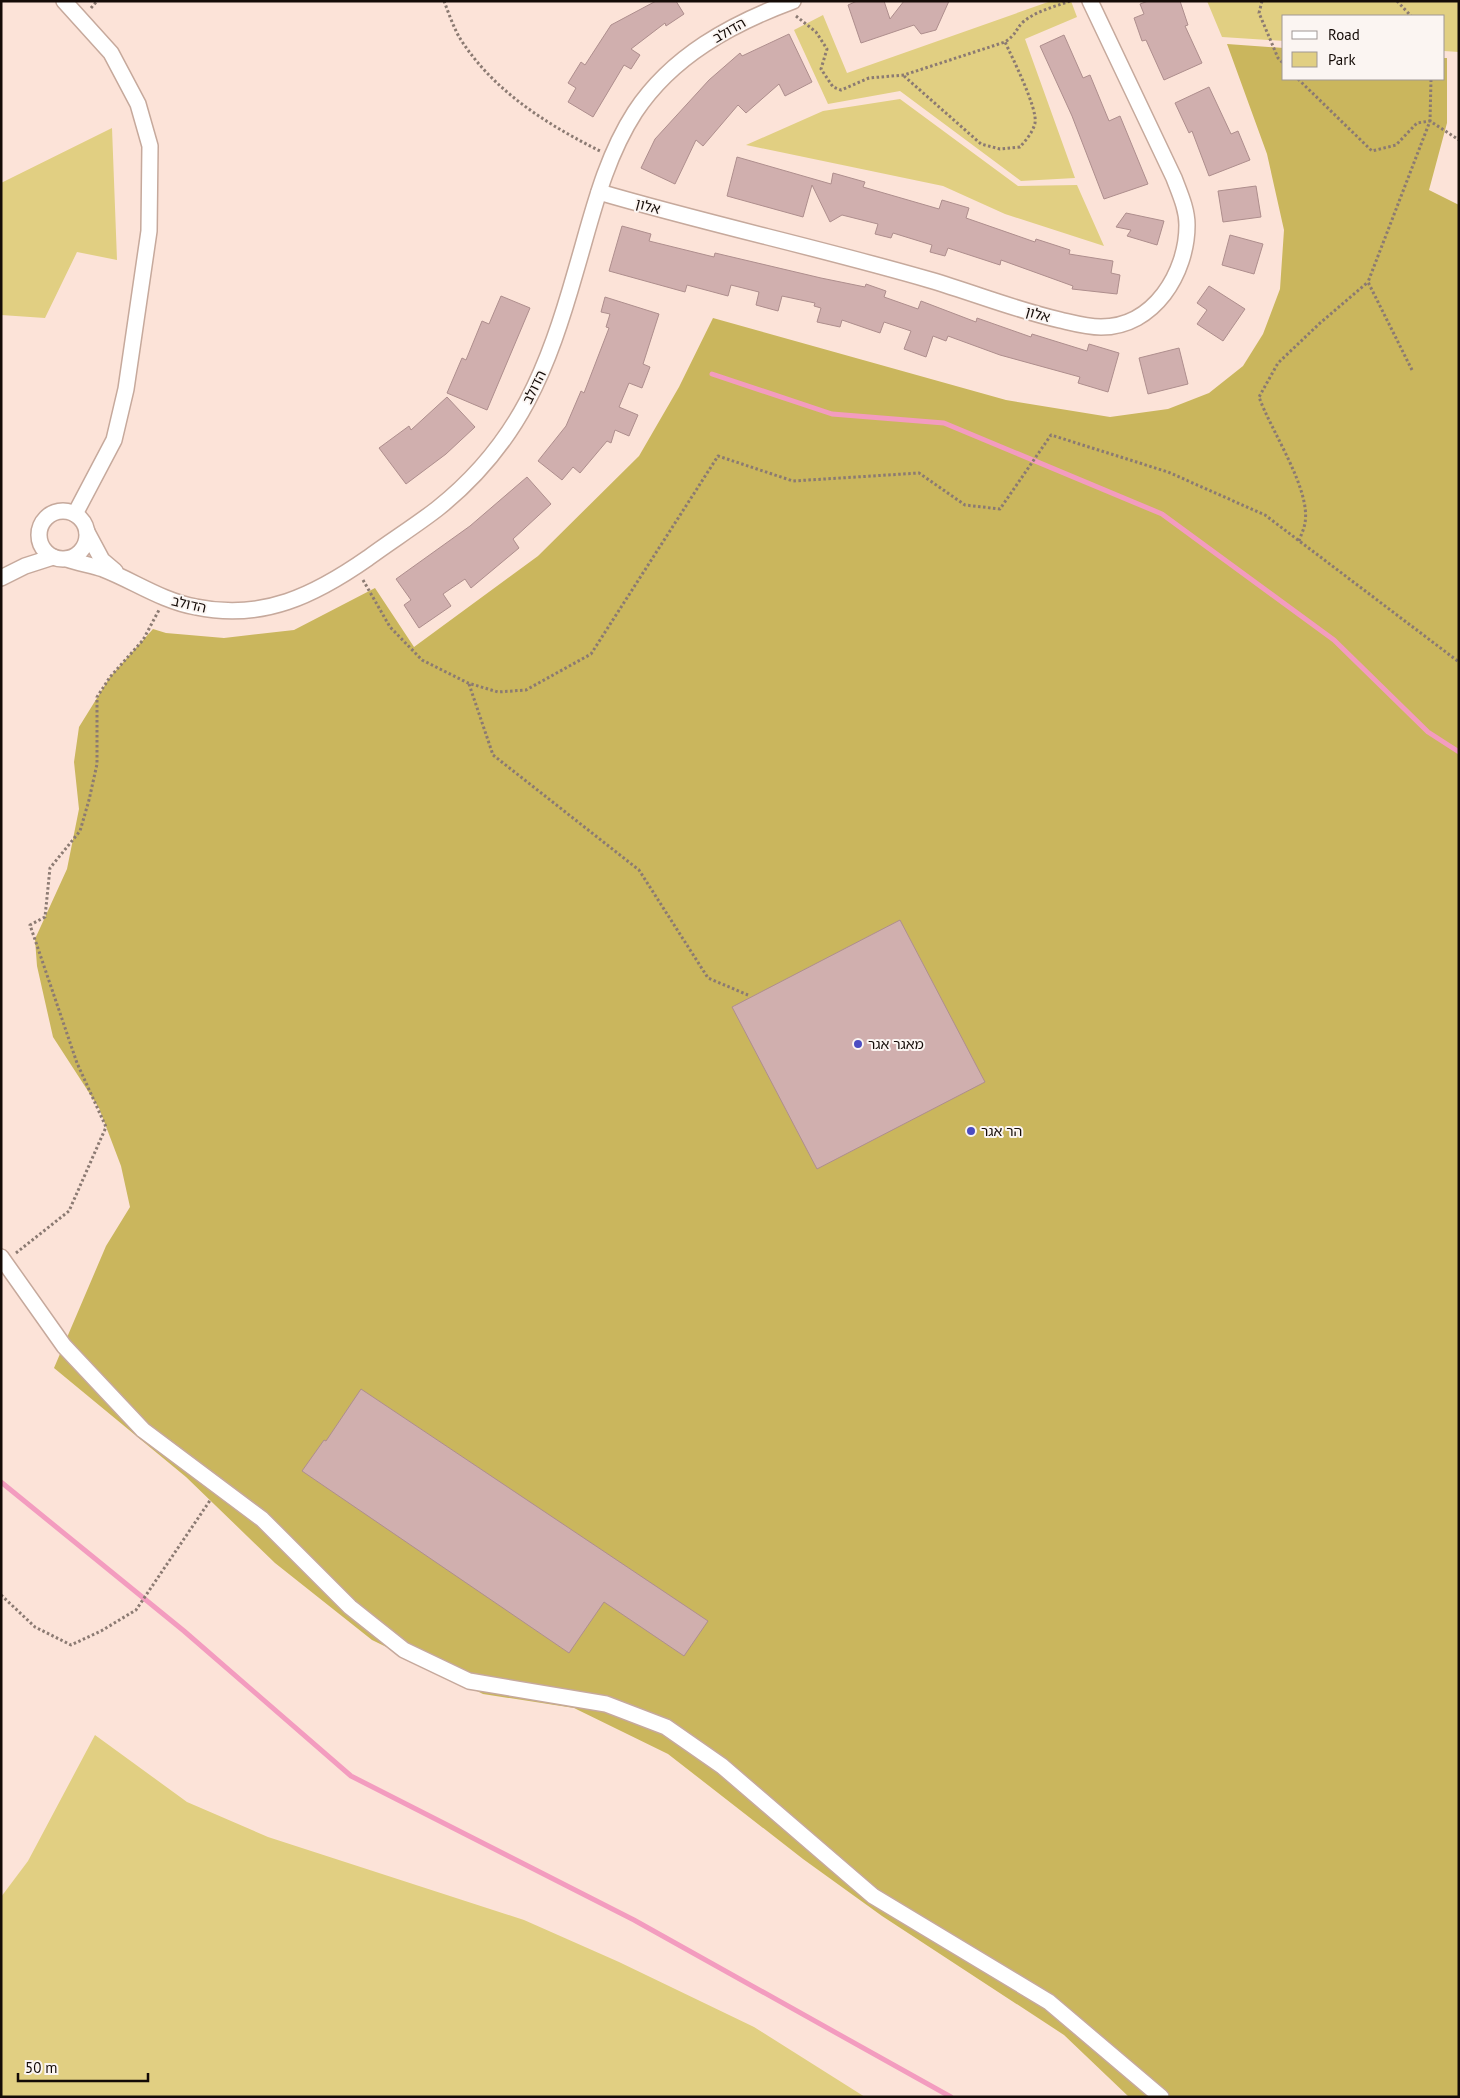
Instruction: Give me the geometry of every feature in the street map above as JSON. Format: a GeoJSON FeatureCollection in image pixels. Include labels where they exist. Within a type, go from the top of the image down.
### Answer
{"type":"FeatureCollection","features":[{"type":"Feature","properties":{"kind":"street"},"geometry":{"type":"LineString","coordinates":[[64,1],[111,53],[138,104],[150,146],[149,231],[126,388],[114,440],[75,514]]}},
{"type":"Feature","properties":{"kind":"street","name":"אלון"},"geometry":{"type":"LineString","coordinates":[[599,192],[930,280],[1044,316],[1102,327],[1126,322],[1148,311],[1168,290],[1178,271],[1185,246],[1187,225],[1184,202],[1174,178],[1090,1]]}},
{"type":"Feature","properties":{"kind":"street","name":"הדולב"},"geometry":{"type":"LineString","coordinates":[[60,558],[102,569],[164,598],[196,608],[263,609],[296,600],[332,583],[437,509],[464,485],[495,452],[518,421],[556,339],[611,156],[636,111],[661,79],[692,53],[728,28],[789,3]]}},
{"type":"Feature","properties":{"kind":"street"},"geometry":{"type":"LineString","coordinates":[[1,578],[25,566],[78,555],[84,548],[87,532],[82,520],[75,514],[59,511],[49,515],[43,521],[39,537],[46,553],[60,558]]}},
{"type":"Feature","properties":{"kind":"street","name":"הדולב"},"geometry":{"type":"LineString","coordinates":[[87,532],[102,560],[137,586]]}},
{"type":"Feature","properties":{"kind":"street"},"geometry":{"type":"LineString","coordinates":[[3,1259],[64,1346],[142,1430],[262,1519],[350,1607],[404,1650],[469,1681],[606,1704],[666,1727],[722,1766],[873,1896],[1049,2002],[1161,2097]]}},
{"type":"Feature","properties":{"kind":"path"},"geometry":{"type":"LineString","coordinates":[[444,1],[460,39],[490,76],[521,105],[572,137],[611,156]]}},
{"type":"Feature","properties":{"kind":"path"},"geometry":{"type":"LineString","coordinates":[[789,3],[801,21],[816,32],[827,49],[821,69],[833,87],[841,90],[870,78],[904,75],[1005,42],[1015,36],[1020,24],[1032,15],[1070,1]]}},
{"type":"Feature","properties":{"kind":"path"},"geometry":{"type":"LineString","coordinates":[[1262,1],[1259,13],[1278,58],[1282,62]]}},
{"type":"Feature","properties":{"kind":"path"},"geometry":{"type":"LineString","coordinates":[[1397,1],[1410,15]]}},
{"type":"Feature","properties":{"kind":"path"},"geometry":{"type":"LineString","coordinates":[[904,75],[981,144],[1000,149],[1020,147],[1027,140],[1035,122],[1030,98],[1005,42]]}},
{"type":"Feature","properties":{"kind":"path"},"geometry":{"type":"LineString","coordinates":[[1299,80],[1372,151],[1396,144],[1416,123],[1430,122],[1459,140]]}},
{"type":"Feature","properties":{"kind":"path"},"geometry":{"type":"LineString","coordinates":[[1299,541],[1306,522],[1305,500],[1288,460],[1266,418],[1259,398],[1278,363],[1319,324],[1368,282],[1430,122],[1431,80]]}},
{"type":"Feature","properties":{"kind":"path"},"geometry":{"type":"LineString","coordinates":[[1368,282],[1412,370]]}},
{"type":"Feature","properties":{"kind":"path"},"geometry":{"type":"LineString","coordinates":[[355,567],[390,627],[422,660],[468,683],[498,692],[526,690],[591,654],[718,456],[793,482],[919,474],[965,505],[1000,509],[1051,435],[1168,472],[1265,516],[1459,662]]}},
{"type":"Feature","properties":{"kind":"path"},"geometry":{"type":"LineString","coordinates":[[3,1259],[69,1211],[106,1127],[77,1063],[30,925],[45,917],[50,868],[80,831],[97,764],[97,697],[110,676],[143,640],[164,598]]}},
{"type":"Feature","properties":{"kind":"path"},"geometry":{"type":"LineString","coordinates":[[468,683],[493,755],[639,870],[708,978],[748,995]]}},
{"type":"Feature","properties":{"kind":"path"},"geometry":{"type":"LineString","coordinates":[[1,1595],[35,1627],[71,1645],[101,1631],[136,1610],[218,1488]]}},
{"type":"Feature","properties":{"kind":"green space"},"geometry":{"type":"Polygon","coordinates":[[[1051,1],[1071,1],[1077,17],[1025,39],[1075,178],[1021,181],[900,91],[828,104],[794,30],[823,15],[847,73],[1051,1]]]}},
{"type":"Feature","properties":{"kind":"green space"},"geometry":{"type":"Polygon","coordinates":[[[1207,1],[1459,1],[1459,52],[1445,51],[1445,15],[1282,15],[1282,41],[1222,37],[1207,1]]]}},
{"type":"Feature","properties":{"kind":"green space"},"geometry":{"type":"Polygon","coordinates":[[[900,99],[1018,186],[1077,185],[1104,246],[1005,214],[943,186],[746,145],[823,111],[900,99]]]}},
{"type":"Feature","properties":{"kind":"green space"},"geometry":{"type":"Polygon","coordinates":[[[112,128],[117,260],[77,252],[45,318],[1,315],[1,183],[112,128]]]}},
{"type":"Feature","properties":{"kind":"green space"},"geometry":{"type":"Polygon","coordinates":[[[95,1735],[187,1802],[268,1837],[524,1920],[619,1962],[754,2027],[865,2097],[1,2097],[1,1897],[28,1861],[95,1735]]]}},
{"type":"Feature","properties":{"kind":"shaded area"},"geometry":{"type":"Polygon","coordinates":[[[1227,44],[1282,48],[1282,80],[1445,80],[1445,58],[1447,58],[1447,123],[1429,190],[1459,205],[1459,2097],[1129,2097],[1064,2035],[882,1916],[803,1859],[668,1754],[574,1708],[483,1694],[372,1640],[275,1563],[186,1477],[54,1368],[106,1246],[130,1207],[121,1166],[99,1108],[53,1037],[37,966],[35,939],[67,869],[79,809],[74,762],[79,727],[110,677],[153,629],[166,633],[224,638],[294,630],[375,588],[414,647],[538,556],[639,456],[679,387],[713,318],[1006,400],[1110,417],[1168,409],[1209,393],[1243,366],[1263,334],[1280,289],[1284,230],[1267,154],[1227,44]]]}},
{"type":"Feature","properties":{"kind":"building"},"geometry":{"type":"Polygon","coordinates":[[[656,1],[676,1],[684,14],[666,26],[665,23],[631,49],[640,55],[631,69],[624,65],[593,117],[568,102],[576,88],[568,83],[581,62],[585,65],[611,25],[656,1]]]}},
{"type":"Feature","properties":{"kind":"building"},"geometry":{"type":"Polygon","coordinates":[[[857,1],[884,1],[890,19],[904,1],[949,1],[936,30],[921,34],[914,25],[861,43],[848,5],[857,1]]]}},
{"type":"Feature","properties":{"kind":"building"},"geometry":{"type":"Polygon","coordinates":[[[1148,1],[1180,1],[1188,25],[1185,26],[1202,63],[1164,80],[1146,40],[1142,41],[1134,18],[1144,14],[1140,4],[1148,1]]]}},
{"type":"Feature","properties":{"kind":"building"},"geometry":{"type":"Polygon","coordinates":[[[789,34],[812,82],[785,96],[779,84],[746,113],[738,105],[703,146],[696,140],[675,184],[641,168],[655,139],[709,80],[740,53],[742,56],[789,34]]]}},
{"type":"Feature","properties":{"kind":"building"},"geometry":{"type":"Polygon","coordinates":[[[1064,35],[1083,78],[1090,75],[1109,121],[1120,116],[1148,184],[1104,199],[1072,116],[1040,46],[1064,35]]]}},
{"type":"Feature","properties":{"kind":"building"},"geometry":{"type":"Polygon","coordinates":[[[1209,87],[1231,134],[1238,131],[1250,160],[1209,176],[1192,131],[1189,133],[1175,103],[1209,87]]]}},
{"type":"Feature","properties":{"kind":"building"},"geometry":{"type":"Polygon","coordinates":[[[737,157],[831,184],[833,173],[865,182],[863,187],[939,209],[942,200],[969,208],[966,218],[1035,242],[1036,239],[1070,250],[1069,254],[1113,261],[1111,273],[1120,275],[1117,294],[1072,289],[1073,286],[1001,260],[1000,265],[948,248],[945,256],[930,252],[932,245],[893,233],[891,238],[875,234],[878,224],[842,215],[830,222],[812,185],[803,217],[727,196],[737,157]]]}},
{"type":"Feature","properties":{"kind":"building"},"geometry":{"type":"Polygon","coordinates":[[[1256,186],[1261,217],[1223,222],[1218,191],[1256,186]]]}},
{"type":"Feature","properties":{"kind":"building"},"geometry":{"type":"Polygon","coordinates":[[[1126,213],[1164,221],[1157,245],[1127,236],[1131,230],[1116,227],[1126,213]]]}},
{"type":"Feature","properties":{"kind":"building"},"geometry":{"type":"Polygon","coordinates":[[[622,226],[651,234],[649,241],[714,257],[715,253],[865,287],[866,284],[886,291],[884,297],[918,309],[921,301],[976,322],[977,318],[1031,337],[1032,334],[1087,351],[1089,344],[1119,353],[1108,392],[1078,383],[1080,377],[1000,355],[948,336],[946,341],[933,336],[926,357],[904,349],[911,331],[884,322],[880,333],[842,320],[840,327],[817,322],[821,308],[814,306],[815,303],[782,296],[778,311],[756,305],[759,292],[731,285],[728,296],[687,285],[685,292],[609,271],[622,226]]]}},
{"type":"Feature","properties":{"kind":"building"},"geometry":{"type":"Polygon","coordinates":[[[1230,235],[1263,244],[1254,274],[1222,265],[1230,235]]]}},
{"type":"Feature","properties":{"kind":"building"},"geometry":{"type":"Polygon","coordinates":[[[1209,286],[1245,309],[1223,341],[1197,324],[1207,310],[1197,303],[1209,286]]]}},
{"type":"Feature","properties":{"kind":"building"},"geometry":{"type":"Polygon","coordinates":[[[501,296],[530,308],[487,410],[447,393],[462,358],[466,360],[482,321],[489,324],[501,296]]]}},
{"type":"Feature","properties":{"kind":"building"},"geometry":{"type":"Polygon","coordinates":[[[605,297],[659,314],[643,364],[650,367],[642,388],[629,383],[619,407],[638,415],[629,436],[615,430],[611,443],[607,441],[580,473],[573,467],[562,480],[538,461],[566,426],[581,391],[584,393],[609,328],[606,327],[610,314],[601,312],[605,297]]]}},
{"type":"Feature","properties":{"kind":"building"},"geometry":{"type":"Polygon","coordinates":[[[1179,348],[1188,384],[1148,394],[1139,358],[1179,348]]]}},
{"type":"Feature","properties":{"kind":"building"},"geometry":{"type":"Polygon","coordinates":[[[447,397],[475,427],[446,454],[406,484],[379,448],[409,426],[411,430],[447,397]]]}},
{"type":"Feature","properties":{"kind":"building"},"geometry":{"type":"Polygon","coordinates":[[[527,477],[551,504],[513,539],[519,548],[471,588],[465,579],[443,594],[451,606],[419,628],[404,605],[411,600],[396,579],[470,526],[527,477]]]}},
{"type":"Feature","properties":{"kind":"building","name":"מאגר אגר"},"geometry":{"type":"Polygon","coordinates":[[[900,920],[985,1082],[817,1169],[732,1007],[900,920]]]}},
{"type":"Feature","properties":{"kind":"building"},"geometry":{"type":"Polygon","coordinates":[[[361,1389],[708,1621],[684,1656],[604,1602],[569,1653],[302,1471],[324,1440],[326,1441],[361,1389]]]}},
{"type":"Feature","properties":{"kind":"waterway"},"geometry":{"type":"LineString","coordinates":[[712,374],[832,414],[944,423],[1162,514],[1334,640],[1428,732],[1459,752]]}},
{"type":"Feature","properties":{"kind":"waterway"},"geometry":{"type":"LineString","coordinates":[[1,1482],[184,1631],[351,1776],[634,1920],[951,2097]]}},
{"type":"Feature","properties":{"kind":"place","name":"מאגר אגר"},"geometry":{"type":"Point","coordinates":[858,1044]}},
{"type":"Feature","properties":{"kind":"place","name":"הר אגר"},"geometry":{"type":"Point","coordinates":[971,1131]}}]}
